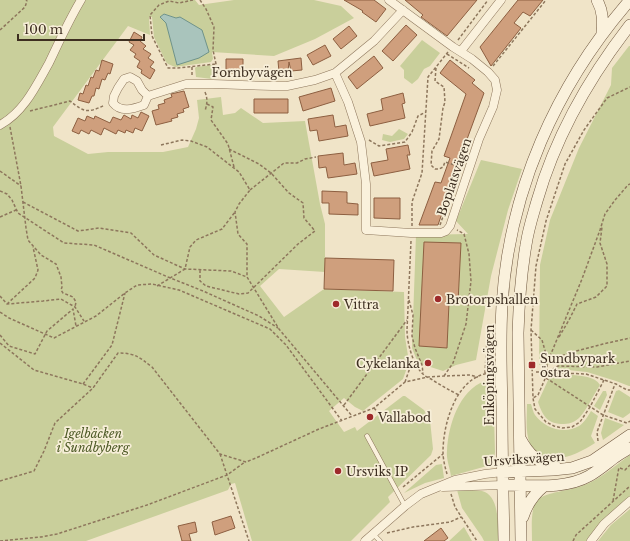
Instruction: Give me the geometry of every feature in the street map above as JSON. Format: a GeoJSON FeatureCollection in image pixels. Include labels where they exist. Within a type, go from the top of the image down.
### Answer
{"type":"FeatureCollection","features":[{"type":"Feature","properties":{"kind":"main road"},"geometry":{"type":"LineString","coordinates":[[597,0],[602,13],[602,34]]}},
{"type":"Feature","properties":{"kind":"main road","name":"Enköpingsvägen"},"geometry":{"type":"LineString","coordinates":[[504,541],[500,342],[502,304],[509,245],[516,213],[538,148],[548,124],[564,94],[602,34],[630,0]]}},
{"type":"Feature","properties":{"kind":"main road"},"geometry":{"type":"LineString","coordinates":[[521,541],[518,367],[519,306],[526,244],[541,188],[551,160],[568,122],[580,98],[596,72],[630,25]]}},
{"type":"Feature","properties":{"kind":"main road"},"geometry":{"type":"LineString","coordinates":[[616,43],[630,36]]}},
{"type":"Feature","properties":{"kind":"main road","name":"Ursviksvägen"},"geometry":{"type":"LineString","coordinates":[[503,472],[572,468],[592,461],[630,435]]}},
{"type":"Feature","properties":{"kind":"main road"},"geometry":{"type":"LineString","coordinates":[[520,437],[531,456],[549,466],[564,469]]}},
{"type":"Feature","properties":{"kind":"main road","name":"Ursviksvägen"},"geometry":{"type":"LineString","coordinates":[[503,486],[544,486],[570,483],[584,479],[630,448]]}},
{"type":"Feature","properties":{"kind":"main road"},"geometry":{"type":"LineString","coordinates":[[521,528],[524,514],[531,499],[535,493],[544,486]]}},
{"type":"Feature","properties":{"kind":"street"},"geometry":{"type":"LineString","coordinates":[[0,125],[12,117],[28,99],[81,0]]}},
{"type":"Feature","properties":{"kind":"street","name":"Boplatsvägen"},"geometry":{"type":"LineString","coordinates":[[335,73],[348,102],[361,142],[366,184],[366,230],[441,233],[446,230],[450,226],[479,139],[493,107],[497,90],[496,80],[472,59],[453,47],[389,0]]}},
{"type":"Feature","properties":{"kind":"street"},"geometry":{"type":"LineString","coordinates":[[460,51],[501,0]]}},
{"type":"Feature","properties":{"kind":"street","name":"Fornbyvägen"},"geometry":{"type":"LineString","coordinates":[[112,103],[123,109],[134,109],[144,105],[148,96],[186,84],[287,86],[315,80],[335,73],[374,41],[403,10]]}},
{"type":"Feature","properties":{"kind":"street"},"geometry":{"type":"LineString","coordinates":[[112,103],[118,88],[124,79],[130,77],[137,81],[142,90],[148,96]]}},
{"type":"Feature","properties":{"kind":"street","name":"Ursviksvägen"},"geometry":{"type":"LineString","coordinates":[[365,541],[421,494],[455,480],[503,472]]}},
{"type":"Feature","properties":{"kind":"street","name":"Ursviksvägen"},"geometry":{"type":"LineString","coordinates":[[437,488],[503,486]]}},
{"type":"Feature","properties":{"kind":"street"},"geometry":{"type":"LineString","coordinates":[[591,541],[604,524],[630,501]]}},
{"type":"Feature","properties":{"kind":"lane"},"geometry":{"type":"LineString","coordinates":[[367,436],[405,506]]}},
{"type":"Feature","properties":{"kind":"lane"},"geometry":{"type":"LineString","coordinates":[[373,534],[380,541]]}},
{"type":"Feature","properties":{"kind":"path"},"geometry":{"type":"LineString","coordinates":[[0,30],[25,7],[26,0]]}},
{"type":"Feature","properties":{"kind":"path"},"geometry":{"type":"LineString","coordinates":[[193,0],[179,3],[169,1],[159,5],[150,15],[152,36],[168,68],[216,64]]}},
{"type":"Feature","properties":{"kind":"path"},"geometry":{"type":"LineString","coordinates":[[200,0],[214,27],[213,50],[216,64],[213,84]]}},
{"type":"Feature","properties":{"kind":"path"},"geometry":{"type":"LineString","coordinates":[[459,394],[423,374],[419,369],[407,340],[412,202],[422,173],[428,77],[453,47],[488,0]]}},
{"type":"Feature","properties":{"kind":"path"},"geometry":{"type":"LineString","coordinates":[[488,72],[546,0]]}},
{"type":"Feature","properties":{"kind":"path"},"geometry":{"type":"LineString","coordinates":[[447,54],[474,71]]}},
{"type":"Feature","properties":{"kind":"path"},"geometry":{"type":"LineString","coordinates":[[436,67],[435,81],[444,87],[445,102],[439,139],[432,151],[431,165],[434,169],[439,169],[443,167],[445,162],[463,168]]}},
{"type":"Feature","properties":{"kind":"path"},"geometry":{"type":"LineString","coordinates":[[604,380],[590,407],[580,422],[572,427],[562,428],[554,426],[546,422],[535,409],[533,398],[531,330],[536,266],[546,221],[565,164],[584,130],[608,98],[630,87]]}},
{"type":"Feature","properties":{"kind":"path"},"geometry":{"type":"LineString","coordinates":[[205,93],[208,99],[208,104],[205,111]]}},
{"type":"Feature","properties":{"kind":"path"},"geometry":{"type":"LineString","coordinates":[[20,108],[26,112],[70,101],[77,107],[86,111],[112,103]]}},
{"type":"Feature","properties":{"kind":"path"},"geometry":{"type":"LineString","coordinates":[[208,104],[213,107],[212,120],[228,144],[234,167]]}},
{"type":"Feature","properties":{"kind":"path"},"geometry":{"type":"LineString","coordinates":[[358,133],[379,146],[405,142],[412,132],[418,116],[426,112]]}},
{"type":"Feature","properties":{"kind":"path"},"geometry":{"type":"LineString","coordinates":[[12,117],[10,128],[21,186],[28,240],[41,255],[56,264],[61,277],[61,290],[63,293],[73,297],[76,302],[75,307]]}},
{"type":"Feature","properties":{"kind":"path"},"geometry":{"type":"LineString","coordinates":[[161,145],[182,140],[191,141],[207,147],[234,167],[239,172],[250,190]]}},
{"type":"Feature","properties":{"kind":"path"},"geometry":{"type":"LineString","coordinates":[[200,270],[200,281],[206,286],[239,294],[248,293],[298,244],[315,231],[304,218],[303,203],[289,193],[259,164],[229,149]]}},
{"type":"Feature","properties":{"kind":"path"},"geometry":{"type":"LineString","coordinates":[[157,286],[185,269],[190,247],[196,240],[222,229],[250,190],[270,173],[284,163],[297,163],[305,159],[316,157]]}},
{"type":"Feature","properties":{"kind":"path"},"geometry":{"type":"LineString","coordinates":[[0,171],[21,186]]}},
{"type":"Feature","properties":{"kind":"path"},"geometry":{"type":"LineString","coordinates":[[548,361],[582,279],[605,214],[615,200],[630,184]]}},
{"type":"Feature","properties":{"kind":"path"},"geometry":{"type":"LineString","coordinates":[[0,190],[7,194],[12,200],[18,213],[64,243],[94,245],[252,313],[279,329]]}},
{"type":"Feature","properties":{"kind":"path"},"geometry":{"type":"LineString","coordinates":[[23,202],[78,231],[99,228],[131,233],[154,254],[185,269],[231,271],[247,277]]}},
{"type":"Feature","properties":{"kind":"path"},"geometry":{"type":"LineString","coordinates":[[438,229],[446,209]]}},
{"type":"Feature","properties":{"kind":"path"},"geometry":{"type":"LineString","coordinates":[[0,216],[16,210]]}},
{"type":"Feature","properties":{"kind":"path"},"geometry":{"type":"LineString","coordinates":[[235,212],[238,234],[247,244],[247,277],[279,329],[352,416]]}},
{"type":"Feature","properties":{"kind":"path"},"geometry":{"type":"LineString","coordinates":[[556,342],[577,304],[596,297],[607,286],[607,264],[600,243],[604,219]]}},
{"type":"Feature","properties":{"kind":"path"},"geometry":{"type":"LineString","coordinates":[[444,376],[453,363],[466,324],[471,281],[469,254],[464,234],[450,226]]}},
{"type":"Feature","properties":{"kind":"path"},"geometry":{"type":"LineString","coordinates":[[7,304],[35,278],[38,270],[33,246]]}},
{"type":"Feature","properties":{"kind":"path"},"geometry":{"type":"LineString","coordinates":[[0,312],[9,318],[54,338],[96,316],[125,292],[137,285],[152,284],[179,290],[270,329],[286,345],[342,420]]}},
{"type":"Feature","properties":{"kind":"path"},"geometry":{"type":"LineString","coordinates":[[84,384],[112,345],[125,292]]}},
{"type":"Feature","properties":{"kind":"path"},"geometry":{"type":"LineString","coordinates":[[0,296],[7,304]]}},
{"type":"Feature","properties":{"kind":"path"},"geometry":{"type":"LineString","coordinates":[[409,296],[413,315],[412,336],[414,348],[422,365],[423,374]]}},
{"type":"Feature","properties":{"kind":"path"},"geometry":{"type":"LineString","coordinates":[[7,304],[61,299],[75,307],[84,322]]}},
{"type":"Feature","properties":{"kind":"path"},"geometry":{"type":"LineString","coordinates":[[0,335],[9,346],[35,354],[47,331],[73,309],[76,326]]}},
{"type":"Feature","properties":{"kind":"path"},"geometry":{"type":"LineString","coordinates":[[344,405],[407,320]]}},
{"type":"Feature","properties":{"kind":"path"},"geometry":{"type":"LineString","coordinates":[[485,373],[487,339],[492,324]]}},
{"type":"Feature","properties":{"kind":"path"},"geometry":{"type":"LineString","coordinates":[[531,330],[542,340],[548,361],[548,372],[546,378],[538,395],[533,398]]}},
{"type":"Feature","properties":{"kind":"path"},"geometry":{"type":"LineString","coordinates":[[548,361],[569,353],[630,338]]}},
{"type":"Feature","properties":{"kind":"path"},"geometry":{"type":"LineString","coordinates":[[0,343],[34,370],[94,388]]}},
{"type":"Feature","properties":{"kind":"path"},"geometry":{"type":"LineString","coordinates":[[0,480],[34,471],[56,423],[94,388],[118,353],[129,353],[140,358],[152,367],[220,454],[249,541]]}},
{"type":"Feature","properties":{"kind":"path"},"geometry":{"type":"LineString","coordinates":[[405,382],[414,358]]}},
{"type":"Feature","properties":{"kind":"path"},"geometry":{"type":"LineString","coordinates":[[548,372],[558,366],[597,367],[630,361]]}},
{"type":"Feature","properties":{"kind":"path"},"geometry":{"type":"LineString","coordinates":[[536,372],[586,374],[616,384],[630,392]]}},
{"type":"Feature","properties":{"kind":"path"},"geometry":{"type":"LineString","coordinates":[[447,474],[443,454],[444,438],[445,426],[451,410],[459,394],[471,380],[485,373],[494,373]]}},
{"type":"Feature","properties":{"kind":"path"},"geometry":{"type":"LineString","coordinates":[[0,541],[57,534],[147,505],[228,475],[246,462],[319,429],[374,408],[405,382],[428,377],[470,375],[478,377]]}},
{"type":"Feature","properties":{"kind":"path"},"geometry":{"type":"LineString","coordinates":[[546,378],[603,415],[627,423],[630,422]]}},
{"type":"Feature","properties":{"kind":"path"},"geometry":{"type":"LineString","coordinates":[[598,441],[597,432],[616,384]]}},
{"type":"Feature","properties":{"kind":"path"},"geometry":{"type":"LineString","coordinates":[[374,408],[385,421]]}},
{"type":"Feature","properties":{"kind":"path"},"geometry":{"type":"LineString","coordinates":[[220,454],[246,462]]}},
{"type":"Feature","properties":{"kind":"path"},"geometry":{"type":"LineString","coordinates":[[397,492],[443,454]]}},
{"type":"Feature","properties":{"kind":"path"},"geometry":{"type":"LineString","coordinates":[[616,464],[625,470],[630,465]]}},
{"type":"Feature","properties":{"kind":"path"},"geometry":{"type":"LineString","coordinates":[[612,516],[619,467]]}},
{"type":"Feature","properties":{"kind":"path"},"geometry":{"type":"LineString","coordinates":[[573,541],[576,535],[630,486]]}},
{"type":"Feature","properties":{"kind":"path"},"geometry":{"type":"LineString","coordinates":[[451,493],[455,507],[476,541]]}},
{"type":"Feature","properties":{"kind":"path"},"geometry":{"type":"LineString","coordinates":[[373,534],[388,533],[413,527],[450,522],[461,517]]}},
{"type":"Feature","properties":{"kind":"green space","name":"Igelbäcken i Sundbyberg"},"geometry":{"type":"Polygon","coordinates":[[[0,0],[195,0],[199,5],[234,0],[314,0],[341,6],[354,18],[315,39],[274,56],[212,52],[213,59],[211,62],[175,67],[166,62],[154,37],[152,17],[149,17],[150,35],[128,26],[53,127],[54,136],[88,154],[108,152],[163,152],[188,147],[199,118],[197,100],[221,97],[223,115],[235,113],[241,108],[263,123],[305,121],[325,224],[325,272],[279,269],[260,286],[284,317],[324,289],[404,292],[405,337],[409,362],[403,379],[363,411],[355,407],[344,398],[329,411],[344,432],[355,427],[357,431],[405,396],[424,410],[430,420],[433,449],[431,455],[388,497],[390,502],[351,541],[252,541],[235,483],[231,484],[228,490],[86,541],[0,541],[0,0]],[[164,14],[170,35],[176,18],[164,14]]]}},
{"type":"Feature","properties":{"kind":"green space"},"geometry":{"type":"Polygon","coordinates":[[[422,40],[440,53],[430,66],[424,69],[418,79],[412,84],[404,78],[404,70],[400,66],[422,40]]]}},
{"type":"Feature","properties":{"kind":"green space"},"geometry":{"type":"Polygon","coordinates":[[[629,46],[630,386],[587,372],[558,369],[558,364],[539,365],[540,265],[550,220],[579,148],[611,85],[612,68],[629,46]]]}},
{"type":"Feature","properties":{"kind":"green space"},"geometry":{"type":"Polygon","coordinates":[[[214,66],[212,79],[196,77],[196,67],[214,66]]]}},
{"type":"Feature","properties":{"kind":"green space"},"geometry":{"type":"Polygon","coordinates":[[[399,129],[408,134],[404,139],[390,142],[382,140],[383,134],[392,136],[399,129]]]}},
{"type":"Feature","properties":{"kind":"green space"},"geometry":{"type":"Polygon","coordinates":[[[481,160],[522,169],[508,210],[491,276],[476,360],[456,365],[443,371],[418,363],[412,348],[416,235],[468,234],[456,221],[481,160]]]}},
{"type":"Feature","properties":{"kind":"green space"},"geometry":{"type":"Polygon","coordinates":[[[572,375],[591,378],[600,385],[583,414],[573,422],[564,424],[554,423],[544,416],[538,402],[550,376],[572,375]]]}},
{"type":"Feature","properties":{"kind":"green space"},"geometry":{"type":"Polygon","coordinates":[[[485,381],[493,382],[494,459],[487,466],[451,476],[447,454],[448,441],[453,420],[468,392],[485,381]]]}},
{"type":"Feature","properties":{"kind":"green space"},"geometry":{"type":"Polygon","coordinates":[[[619,390],[630,397],[630,413],[623,418],[608,412],[616,391],[619,390]]]}},
{"type":"Feature","properties":{"kind":"green space"},"geometry":{"type":"Polygon","coordinates":[[[603,391],[606,391],[607,395],[600,410],[594,406],[603,391]]]}},
{"type":"Feature","properties":{"kind":"green space"},"geometry":{"type":"Polygon","coordinates":[[[527,404],[531,404],[535,415],[539,420],[549,427],[561,430],[573,429],[579,426],[591,411],[598,416],[591,436],[595,443],[573,455],[565,457],[550,458],[542,456],[533,449],[528,439],[527,404]]]}},
{"type":"Feature","properties":{"kind":"green space"},"geometry":{"type":"Polygon","coordinates":[[[605,418],[624,425],[603,440],[601,433],[605,418]]]}},
{"type":"Feature","properties":{"kind":"green space"},"geometry":{"type":"Polygon","coordinates":[[[630,455],[630,496],[607,517],[588,541],[532,541],[533,510],[540,498],[548,494],[583,486],[595,480],[630,455]]]}},
{"type":"Feature","properties":{"kind":"green space"},"geometry":{"type":"Polygon","coordinates":[[[442,464],[444,478],[425,483],[404,493],[436,465],[442,464]]]}},
{"type":"Feature","properties":{"kind":"green space"},"geometry":{"type":"Polygon","coordinates":[[[457,490],[482,491],[488,494],[495,505],[497,512],[498,541],[484,541],[462,508],[457,490]]]}},
{"type":"Feature","properties":{"kind":"green space"},"geometry":{"type":"Polygon","coordinates":[[[630,509],[630,541],[598,541],[611,525],[630,509]]]}},
{"type":"Feature","properties":{"kind":"green space"},"geometry":{"type":"Polygon","coordinates":[[[464,527],[472,541],[449,541],[464,527]]]}},
{"type":"Feature","properties":{"kind":"water"},"geometry":{"type":"Polygon","coordinates":[[[164,14],[176,18],[180,17],[202,30],[209,52],[199,58],[177,65],[166,23],[160,17],[164,14]]]}},
{"type":"Feature","properties":{"kind":"building"},"geometry":{"type":"Polygon","coordinates":[[[344,0],[374,0],[386,9],[376,22],[362,12],[363,11],[344,0]]]}},
{"type":"Feature","properties":{"kind":"building"},"geometry":{"type":"Polygon","coordinates":[[[405,0],[477,0],[447,36],[421,17],[423,15],[405,0]]]}},
{"type":"Feature","properties":{"kind":"building"},"geometry":{"type":"Polygon","coordinates":[[[518,0],[543,0],[530,16],[523,12],[514,23],[521,28],[491,66],[480,47],[518,0]]]}},
{"type":"Feature","properties":{"kind":"building"},"geometry":{"type":"Polygon","coordinates":[[[406,25],[417,35],[393,61],[382,51],[406,25]]]}},
{"type":"Feature","properties":{"kind":"building"},"geometry":{"type":"Polygon","coordinates":[[[349,26],[357,36],[341,49],[333,39],[349,26]]]}},
{"type":"Feature","properties":{"kind":"building"},"geometry":{"type":"Polygon","coordinates":[[[134,32],[142,37],[140,41],[146,46],[143,49],[151,54],[148,58],[154,62],[150,67],[155,70],[150,79],[141,73],[142,70],[137,67],[140,61],[134,57],[136,54],[130,50],[134,45],[129,42],[134,32]]]}},
{"type":"Feature","properties":{"kind":"building"},"geometry":{"type":"Polygon","coordinates":[[[325,45],[331,56],[313,65],[307,55],[325,45]]]}},
{"type":"Feature","properties":{"kind":"building"},"geometry":{"type":"Polygon","coordinates":[[[374,56],[383,68],[357,89],[348,77],[374,56]]]}},
{"type":"Feature","properties":{"kind":"building"},"geometry":{"type":"Polygon","coordinates":[[[301,58],[302,70],[291,71],[289,62],[288,71],[279,72],[278,61],[301,58]]]}},
{"type":"Feature","properties":{"kind":"building"},"geometry":{"type":"Polygon","coordinates":[[[226,59],[243,59],[243,74],[226,73],[226,59]]]}},
{"type":"Feature","properties":{"kind":"building"},"geometry":{"type":"Polygon","coordinates":[[[102,60],[113,64],[110,74],[108,73],[105,80],[102,79],[99,89],[96,88],[94,96],[92,96],[89,103],[78,100],[80,93],[83,94],[86,85],[88,86],[91,77],[93,78],[96,70],[99,71],[102,60]]]}},
{"type":"Feature","properties":{"kind":"building"},"geometry":{"type":"Polygon","coordinates":[[[450,60],[475,80],[472,83],[484,93],[450,186],[451,187],[438,225],[419,225],[435,182],[441,183],[450,158],[444,156],[466,94],[440,73],[450,60]]]}},
{"type":"Feature","properties":{"kind":"building"},"geometry":{"type":"Polygon","coordinates":[[[331,88],[335,101],[303,111],[299,97],[331,88]]]}},
{"type":"Feature","properties":{"kind":"building"},"geometry":{"type":"Polygon","coordinates":[[[184,91],[189,107],[183,109],[184,112],[177,114],[178,117],[171,119],[172,121],[156,125],[152,111],[159,109],[158,105],[165,103],[164,100],[172,97],[171,94],[184,91]]]}},
{"type":"Feature","properties":{"kind":"building"},"geometry":{"type":"Polygon","coordinates":[[[403,93],[405,103],[402,104],[405,118],[370,126],[367,114],[383,110],[381,99],[403,93]]]}},
{"type":"Feature","properties":{"kind":"building"},"geometry":{"type":"Polygon","coordinates":[[[254,99],[288,99],[288,113],[254,113],[254,99]]]}},
{"type":"Feature","properties":{"kind":"building"},"geometry":{"type":"Polygon","coordinates":[[[141,112],[149,116],[142,131],[135,128],[133,133],[126,130],[125,133],[118,130],[116,134],[104,128],[101,135],[91,130],[89,134],[81,130],[79,134],[72,131],[78,118],[85,121],[87,116],[94,119],[95,116],[110,123],[113,117],[121,120],[124,115],[131,119],[132,115],[138,118],[141,112]]]}},
{"type":"Feature","properties":{"kind":"building"},"geometry":{"type":"Polygon","coordinates":[[[333,115],[335,127],[346,125],[348,136],[319,141],[317,130],[310,131],[308,119],[333,115]]]}},
{"type":"Feature","properties":{"kind":"building"},"geometry":{"type":"Polygon","coordinates":[[[408,145],[410,155],[407,155],[410,169],[374,176],[371,163],[388,160],[386,149],[408,145]]]}},
{"type":"Feature","properties":{"kind":"building"},"geometry":{"type":"Polygon","coordinates":[[[343,153],[344,165],[355,163],[357,174],[328,178],[326,167],[319,168],[318,156],[343,153]]]}},
{"type":"Feature","properties":{"kind":"building"},"geometry":{"type":"Polygon","coordinates":[[[322,191],[347,192],[347,203],[358,204],[358,215],[329,214],[329,203],[322,203],[322,191]]]}},
{"type":"Feature","properties":{"kind":"building"},"geometry":{"type":"Polygon","coordinates":[[[374,198],[400,198],[400,219],[374,218],[374,198]]]}},
{"type":"Feature","properties":{"kind":"building"},"geometry":{"type":"Polygon","coordinates":[[[424,242],[461,243],[458,303],[449,303],[447,348],[419,346],[424,242]]]}},
{"type":"Feature","properties":{"kind":"building"},"geometry":{"type":"Polygon","coordinates":[[[325,258],[394,260],[393,291],[324,289],[325,258]]]}},
{"type":"Feature","properties":{"kind":"building"},"geometry":{"type":"Polygon","coordinates":[[[231,516],[235,528],[215,535],[212,522],[231,516]]]}},
{"type":"Feature","properties":{"kind":"building"},"geometry":{"type":"Polygon","coordinates":[[[195,522],[197,532],[189,534],[191,541],[182,541],[178,526],[195,522]]]}},
{"type":"Feature","properties":{"kind":"building"},"geometry":{"type":"Polygon","coordinates":[[[441,528],[448,538],[444,541],[424,541],[441,528]]]}},
{"type":"Feature","properties":{"kind":"place","name":"Brotorpshallen"},"geometry":{"type":"Point","coordinates":[438,299]}},
{"type":"Feature","properties":{"kind":"place","name":"Vittra"},"geometry":{"type":"Point","coordinates":[336,304]}},
{"type":"Feature","properties":{"kind":"place","name":"Cykelanka"},"geometry":{"type":"Point","coordinates":[428,363]}},
{"type":"Feature","properties":{"kind":"place","name":"Sundbypark östra"},"geometry":{"type":"Point","coordinates":[532,365]}},
{"type":"Feature","properties":{"kind":"place","name":"Vallabod"},"geometry":{"type":"Point","coordinates":[370,417]}},
{"type":"Feature","properties":{"kind":"place","name":"Ursviks IP"},"geometry":{"type":"Point","coordinates":[338,471]}}]}
